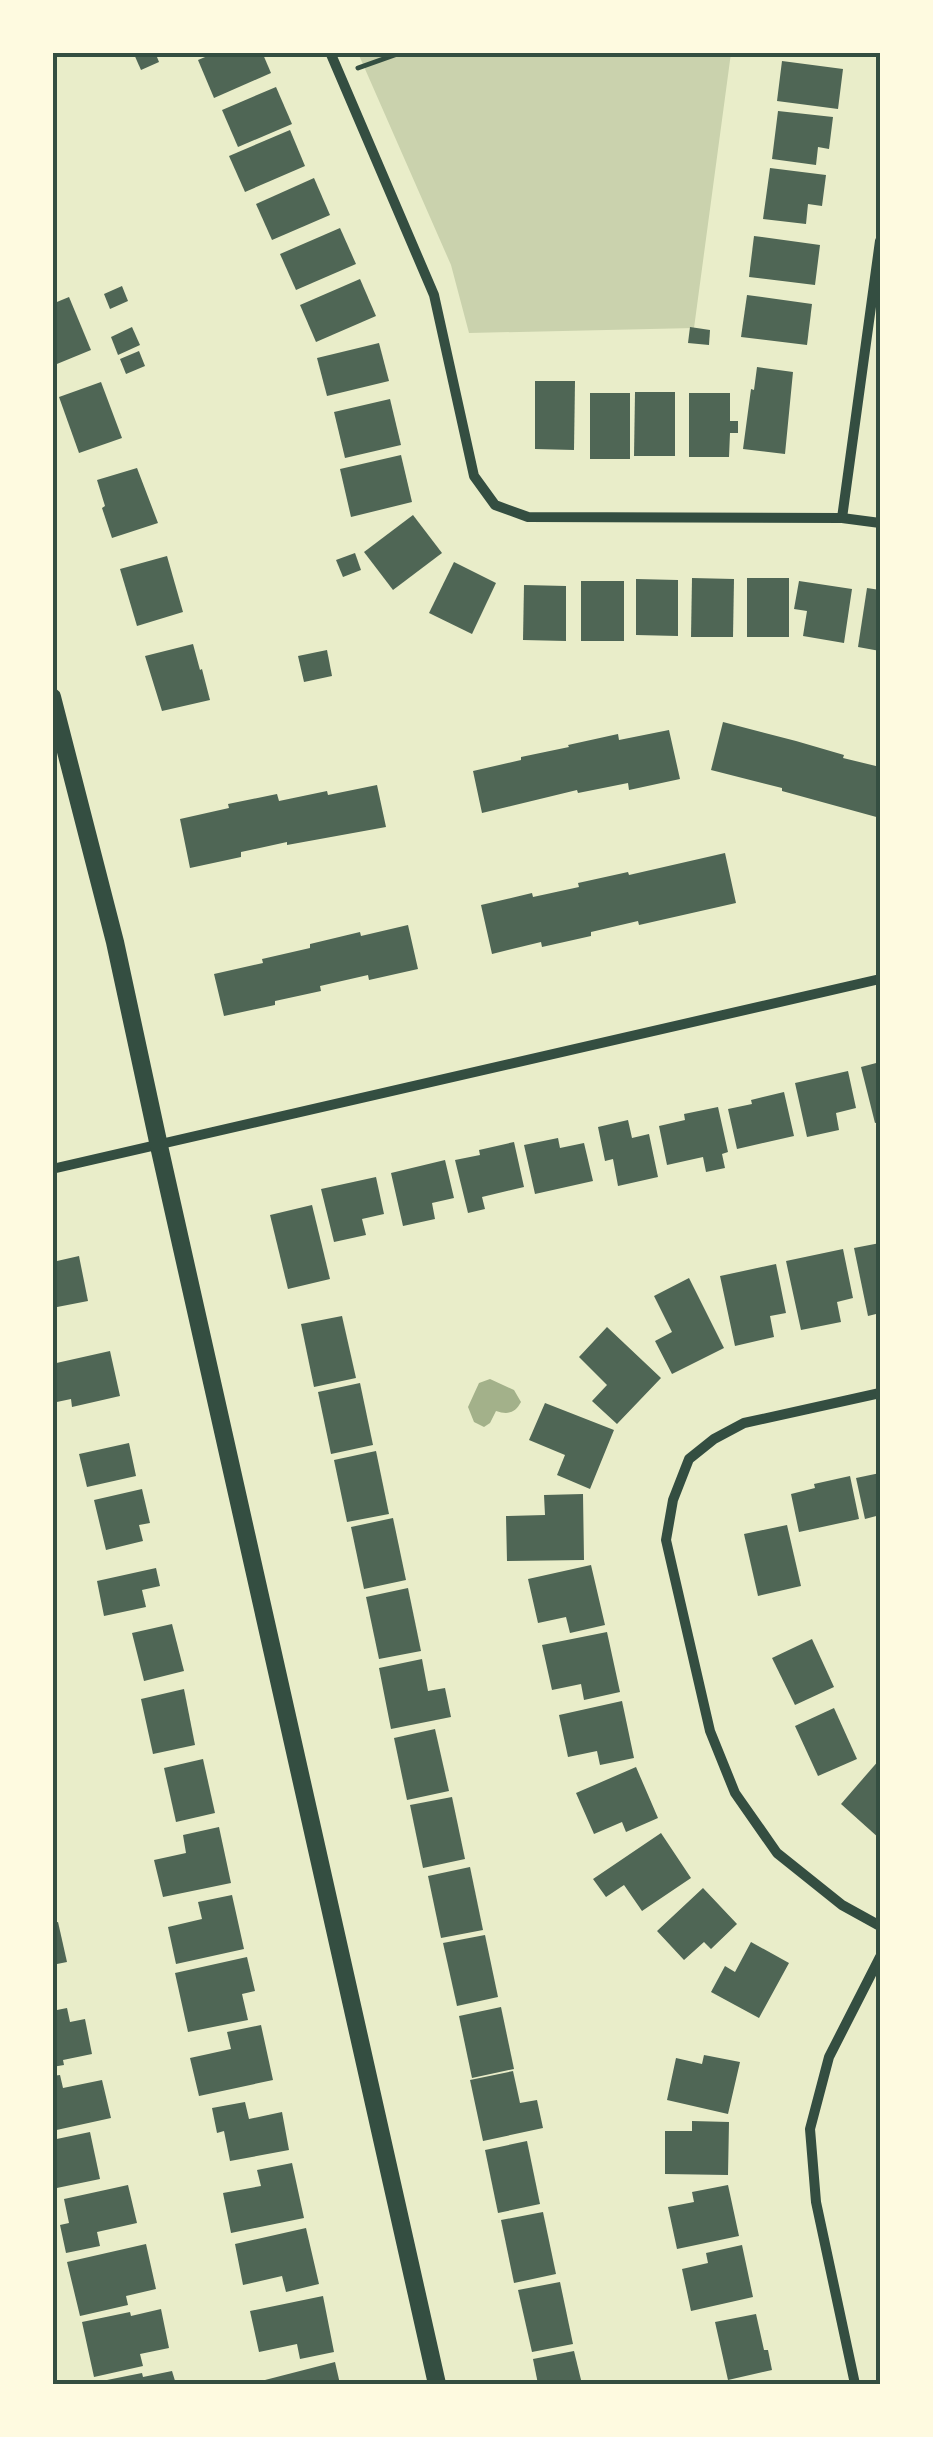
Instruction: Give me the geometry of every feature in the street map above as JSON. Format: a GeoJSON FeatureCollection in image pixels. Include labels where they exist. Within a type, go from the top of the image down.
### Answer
{"type":"FeatureCollection","features":[{"type":"Feature","properties":{"kind":"street"},"geometry":{"type":"LineString","coordinates":[[330,52],[434,295],[474,476],[495,505],[528,517],[842,518],[880,523]]}},
{"type":"Feature","properties":{"kind":"street"},"geometry":{"type":"LineString","coordinates":[[842,518],[880,241]]}},
{"type":"Feature","properties":{"kind":"street"},"geometry":{"type":"LineString","coordinates":[[52,697],[115,942],[437,2384]]}},
{"type":"Feature","properties":{"kind":"street"},"geometry":{"type":"LineString","coordinates":[[52,1168],[880,979]]}},
{"type":"Feature","properties":{"kind":"street"},"geometry":{"type":"LineString","coordinates":[[880,1393],[744,1423],[714,1439],[690,1459],[673,1500],[666,1540],[710,1730],[735,1794],[777,1853],[842,1906],[880,1926]]}},
{"type":"Feature","properties":{"kind":"street"},"geometry":{"type":"LineString","coordinates":[[855,2384],[816,2202],[810,2130],[828,2057],[880,1957]]}},
{"type":"Feature","properties":{"kind":"path"},"geometry":{"type":"LineString","coordinates":[[340,74],[402,52]]}},
{"type":"Feature","properties":{"kind":"shaded area"},"geometry":{"type":"Polygon","coordinates":[[[358,53],[731,53],[694,328],[469,333],[451,265],[358,53]]]}},
{"type":"Feature","properties":{"kind":"shaded area"},"geometry":{"type":"Polygon","coordinates":[[[490,1379],[514,1390],[521,1402],[511,1412],[496,1411],[484,1427],[474,1422],[468,1407],[479,1383],[490,1379]]]}},
{"type":"Feature","properties":{"kind":"building"},"geometry":{"type":"Polygon","coordinates":[[[133,52],[155,52],[159,62],[141,70],[133,52]]]}},
{"type":"Feature","properties":{"kind":"building"},"geometry":{"type":"Polygon","coordinates":[[[217,52],[262,52],[271,73],[214,98],[198,60],[217,52]]]}},
{"type":"Feature","properties":{"kind":"building"},"geometry":{"type":"Polygon","coordinates":[[[782,61],[843,69],[838,109],[777,101],[782,61]]]}},
{"type":"Feature","properties":{"kind":"building"},"geometry":{"type":"Polygon","coordinates":[[[276,87],[292,124],[238,147],[222,110],[276,87]]]}},
{"type":"Feature","properties":{"kind":"building"},"geometry":{"type":"Polygon","coordinates":[[[778,111],[833,117],[829,149],[818,147],[816,165],[772,159],[778,111]]]}},
{"type":"Feature","properties":{"kind":"building"},"geometry":{"type":"Polygon","coordinates":[[[290,130],[305,166],[245,192],[229,156],[290,130]]]}},
{"type":"Feature","properties":{"kind":"building"},"geometry":{"type":"Polygon","coordinates":[[[770,168],[826,175],[822,206],[808,204],[806,224],[763,219],[770,168]]]}},
{"type":"Feature","properties":{"kind":"building"},"geometry":{"type":"Polygon","coordinates":[[[314,178],[330,215],[272,240],[256,204],[314,178]]]}},
{"type":"Feature","properties":{"kind":"building"},"geometry":{"type":"Polygon","coordinates":[[[340,228],[356,264],[296,290],[280,254],[340,228]]]}},
{"type":"Feature","properties":{"kind":"building"},"geometry":{"type":"Polygon","coordinates":[[[754,236],[820,245],[815,285],[749,277],[754,236]]]}},
{"type":"Feature","properties":{"kind":"building"},"geometry":{"type":"Polygon","coordinates":[[[360,279],[376,316],[316,342],[300,305],[360,279]]]}},
{"type":"Feature","properties":{"kind":"building"},"geometry":{"type":"Polygon","coordinates":[[[122,286],[128,301],[110,309],[104,294],[122,286]]]}},
{"type":"Feature","properties":{"kind":"building"},"geometry":{"type":"Polygon","coordinates":[[[747,295],[812,304],[807,345],[741,337],[747,295]]]}},
{"type":"Feature","properties":{"kind":"building"},"geometry":{"type":"Polygon","coordinates":[[[69,297],[91,350],[52,366],[52,304],[69,297]]]}},
{"type":"Feature","properties":{"kind":"building"},"geometry":{"type":"Polygon","coordinates":[[[132,327],[140,345],[118,355],[111,337],[132,327]]]}},
{"type":"Feature","properties":{"kind":"building"},"geometry":{"type":"Polygon","coordinates":[[[690,327],[710,330],[709,345],[688,343],[690,327]]]}},
{"type":"Feature","properties":{"kind":"building"},"geometry":{"type":"Polygon","coordinates":[[[379,343],[389,381],[327,396],[317,358],[379,343]]]}},
{"type":"Feature","properties":{"kind":"building"},"geometry":{"type":"Polygon","coordinates":[[[139,351],[145,366],[126,374],[120,359],[139,351]]]}},
{"type":"Feature","properties":{"kind":"building"},"geometry":{"type":"Polygon","coordinates":[[[757,367],[793,372],[785,454],[743,449],[757,367]]]}},
{"type":"Feature","properties":{"kind":"building"},"geometry":{"type":"Polygon","coordinates":[[[535,381],[575,381],[574,450],[535,449],[535,381]]]}},
{"type":"Feature","properties":{"kind":"building"},"geometry":{"type":"Polygon","coordinates":[[[101,382],[122,438],[79,453],[59,397],[101,382]]]}},
{"type":"Feature","properties":{"kind":"building"},"geometry":{"type":"Polygon","coordinates":[[[635,392],[675,392],[675,456],[634,456],[635,392]]]}},
{"type":"Feature","properties":{"kind":"building"},"geometry":{"type":"Polygon","coordinates":[[[590,393],[630,393],[630,459],[590,459],[590,393]]]}},
{"type":"Feature","properties":{"kind":"building"},"geometry":{"type":"Polygon","coordinates":[[[689,393],[730,393],[730,421],[738,421],[738,433],[730,433],[729,457],[689,457],[689,393]]]}},
{"type":"Feature","properties":{"kind":"building"},"geometry":{"type":"Polygon","coordinates":[[[390,399],[401,445],[345,458],[334,412],[390,399]]]}},
{"type":"Feature","properties":{"kind":"building"},"geometry":{"type":"Polygon","coordinates":[[[401,455],[412,502],[351,517],[340,469],[401,455]]]}},
{"type":"Feature","properties":{"kind":"building"},"geometry":{"type":"Polygon","coordinates":[[[137,468],[158,523],[112,538],[97,480],[137,468]]]}},
{"type":"Feature","properties":{"kind":"building"},"geometry":{"type":"Polygon","coordinates":[[[413,515],[442,553],[393,590],[364,552],[413,515]]]}},
{"type":"Feature","properties":{"kind":"building"},"geometry":{"type":"Polygon","coordinates":[[[355,553],[361,570],[343,577],[336,560],[355,553]]]}},
{"type":"Feature","properties":{"kind":"building"},"geometry":{"type":"Polygon","coordinates":[[[167,556],[183,612],[137,626],[120,569],[167,556]]]}},
{"type":"Feature","properties":{"kind":"building"},"geometry":{"type":"Polygon","coordinates":[[[454,562],[496,583],[472,634],[429,613],[454,562]]]}},
{"type":"Feature","properties":{"kind":"building"},"geometry":{"type":"Polygon","coordinates":[[[692,578],[734,579],[733,637],[691,637],[692,578]]]}},
{"type":"Feature","properties":{"kind":"building"},"geometry":{"type":"Polygon","coordinates":[[[747,578],[789,578],[789,637],[747,637],[747,578]]]}},
{"type":"Feature","properties":{"kind":"building"},"geometry":{"type":"Polygon","coordinates":[[[636,579],[678,580],[678,636],[636,635],[636,579]]]}},
{"type":"Feature","properties":{"kind":"building"},"geometry":{"type":"Polygon","coordinates":[[[581,581],[624,581],[624,641],[581,641],[581,581]]]}},
{"type":"Feature","properties":{"kind":"building"},"geometry":{"type":"Polygon","coordinates":[[[799,581],[852,589],[844,643],[803,636],[807,611],[794,609],[799,581]]]}},
{"type":"Feature","properties":{"kind":"building"},"geometry":{"type":"Polygon","coordinates":[[[524,585],[566,586],[566,641],[523,640],[524,585]]]}},
{"type":"Feature","properties":{"kind":"building"},"geometry":{"type":"Polygon","coordinates":[[[867,588],[880,590],[880,651],[858,647],[867,588]]]}},
{"type":"Feature","properties":{"kind":"building"},"geometry":{"type":"Polygon","coordinates":[[[193,644],[210,700],[162,711],[145,656],[193,644]]]}},
{"type":"Feature","properties":{"kind":"building"},"geometry":{"type":"Polygon","coordinates":[[[327,650],[332,676],[304,682],[298,656],[327,650]]]}},
{"type":"Feature","properties":{"kind":"building"},"geometry":{"type":"Polygon","coordinates":[[[723,722],[880,767],[880,818],[711,770],[723,722]]]}},
{"type":"Feature","properties":{"kind":"building"},"geometry":{"type":"Polygon","coordinates":[[[669,730],[680,779],[629,790],[628,783],[578,793],[577,790],[482,813],[473,771],[618,734],[619,740],[669,730]]]}},
{"type":"Feature","properties":{"kind":"building"},"geometry":{"type":"Polygon","coordinates":[[[377,785],[386,827],[287,842],[190,868],[180,819],[277,794],[279,801],[377,785]]]}},
{"type":"Feature","properties":{"kind":"building"},"geometry":{"type":"Polygon","coordinates":[[[725,853],[736,903],[639,925],[638,921],[542,947],[541,942],[492,954],[481,905],[532,893],[533,897],[579,887],[578,883],[725,853]]]}},
{"type":"Feature","properties":{"kind":"building"},"geometry":{"type":"Polygon","coordinates":[[[408,925],[418,969],[320,986],[321,991],[224,1016],[214,974],[263,963],[262,959],[310,948],[310,944],[408,925]]]}},
{"type":"Feature","properties":{"kind":"building"},"geometry":{"type":"Polygon","coordinates":[[[880,1062],[880,1122],[875,1123],[861,1067],[880,1062]]]}},
{"type":"Feature","properties":{"kind":"building"},"geometry":{"type":"Polygon","coordinates":[[[848,1071],[856,1108],[836,1113],[839,1130],[807,1137],[795,1083],[848,1071]]]}},
{"type":"Feature","properties":{"kind":"building"},"geometry":{"type":"Polygon","coordinates":[[[784,1092],[794,1136],[737,1149],[728,1109],[784,1092]]]}},
{"type":"Feature","properties":{"kind":"building"},"geometry":{"type":"Polygon","coordinates":[[[718,1107],[728,1152],[722,1154],[725,1168],[706,1172],[703,1157],[667,1165],[659,1126],[685,1120],[684,1114],[718,1107]]]}},
{"type":"Feature","properties":{"kind":"building"},"geometry":{"type":"Polygon","coordinates":[[[628,1120],[632,1138],[649,1134],[658,1177],[618,1186],[613,1159],[605,1161],[598,1127],[628,1120]]]}},
{"type":"Feature","properties":{"kind":"building"},"geometry":{"type":"Polygon","coordinates":[[[558,1138],[560,1148],[584,1143],[593,1181],[535,1194],[524,1145],[558,1138]]]}},
{"type":"Feature","properties":{"kind":"building"},"geometry":{"type":"Polygon","coordinates":[[[514,1142],[524,1187],[482,1197],[485,1209],[468,1213],[455,1160],[514,1142]]]}},
{"type":"Feature","properties":{"kind":"building"},"geometry":{"type":"Polygon","coordinates":[[[445,1160],[454,1198],[432,1203],[435,1219],[403,1226],[391,1173],[445,1160]]]}},
{"type":"Feature","properties":{"kind":"building"},"geometry":{"type":"Polygon","coordinates":[[[376,1177],[384,1214],[362,1219],[366,1235],[334,1242],[321,1189],[376,1177]]]}},
{"type":"Feature","properties":{"kind":"building"},"geometry":{"type":"Polygon","coordinates":[[[312,1205],[330,1279],[288,1289],[270,1215],[312,1205]]]}},
{"type":"Feature","properties":{"kind":"building"},"geometry":{"type":"Polygon","coordinates":[[[880,1243],[880,1313],[868,1316],[854,1248],[880,1243]]]}},
{"type":"Feature","properties":{"kind":"building"},"geometry":{"type":"Polygon","coordinates":[[[52,1245],[57,1261],[79,1256],[88,1301],[52,1308],[52,1245]]]}},
{"type":"Feature","properties":{"kind":"building"},"geometry":{"type":"Polygon","coordinates":[[[843,1249],[853,1298],[837,1302],[841,1322],[801,1330],[786,1261],[843,1249]]]}},
{"type":"Feature","properties":{"kind":"building"},"geometry":{"type":"Polygon","coordinates":[[[776,1264],[786,1313],[770,1316],[774,1337],[735,1346],[720,1276],[776,1264]]]}},
{"type":"Feature","properties":{"kind":"building"},"geometry":{"type":"Polygon","coordinates":[[[689,1278],[724,1348],[672,1374],[655,1341],[672,1332],[654,1296],[689,1278]]]}},
{"type":"Feature","properties":{"kind":"building"},"geometry":{"type":"Polygon","coordinates":[[[342,1316],[356,1378],[314,1387],[301,1324],[342,1316]]]}},
{"type":"Feature","properties":{"kind":"building"},"geometry":{"type":"Polygon","coordinates":[[[607,1327],[661,1378],[617,1424],[592,1401],[607,1385],[579,1357],[607,1327]]]}},
{"type":"Feature","properties":{"kind":"building"},"geometry":{"type":"Polygon","coordinates":[[[110,1351],[120,1396],[72,1407],[71,1399],[52,1403],[52,1364],[110,1351]]]}},
{"type":"Feature","properties":{"kind":"building"},"geometry":{"type":"Polygon","coordinates":[[[360,1383],[373,1445],[331,1454],[318,1392],[360,1383]]]}},
{"type":"Feature","properties":{"kind":"building"},"geometry":{"type":"Polygon","coordinates":[[[545,1403],[614,1430],[590,1489],[557,1475],[565,1455],[529,1440],[545,1403]]]}},
{"type":"Feature","properties":{"kind":"building"},"geometry":{"type":"Polygon","coordinates":[[[129,1443],[136,1476],[87,1487],[79,1454],[129,1443]]]}},
{"type":"Feature","properties":{"kind":"building"},"geometry":{"type":"Polygon","coordinates":[[[376,1451],[389,1514],[347,1522],[334,1460],[376,1451]]]}},
{"type":"Feature","properties":{"kind":"building"},"geometry":{"type":"Polygon","coordinates":[[[880,1473],[880,1515],[865,1519],[856,1478],[880,1473]]]}},
{"type":"Feature","properties":{"kind":"building"},"geometry":{"type":"Polygon","coordinates":[[[850,1476],[859,1519],[799,1532],[791,1494],[850,1476]]]}},
{"type":"Feature","properties":{"kind":"building"},"geometry":{"type":"Polygon","coordinates":[[[142,1489],[150,1523],[139,1525],[143,1541],[106,1550],[94,1500],[142,1489]]]}},
{"type":"Feature","properties":{"kind":"building"},"geometry":{"type":"Polygon","coordinates":[[[583,1494],[584,1560],[507,1561],[506,1516],[545,1515],[544,1495],[583,1494]]]}},
{"type":"Feature","properties":{"kind":"building"},"geometry":{"type":"Polygon","coordinates":[[[393,1518],[406,1580],[364,1589],[351,1527],[393,1518]]]}},
{"type":"Feature","properties":{"kind":"building"},"geometry":{"type":"Polygon","coordinates":[[[787,1525],[801,1586],[758,1596],[744,1534],[787,1525]]]}},
{"type":"Feature","properties":{"kind":"building"},"geometry":{"type":"Polygon","coordinates":[[[591,1565],[605,1625],[570,1633],[566,1617],[538,1623],[528,1579],[591,1565]]]}},
{"type":"Feature","properties":{"kind":"building"},"geometry":{"type":"Polygon","coordinates":[[[156,1568],[160,1586],[142,1590],[146,1607],[104,1616],[97,1581],[156,1568]]]}},
{"type":"Feature","properties":{"kind":"building"},"geometry":{"type":"Polygon","coordinates":[[[408,1588],[421,1651],[379,1659],[366,1597],[408,1588]]]}},
{"type":"Feature","properties":{"kind":"building"},"geometry":{"type":"Polygon","coordinates":[[[172,1624],[184,1671],[144,1681],[132,1633],[172,1624]]]}},
{"type":"Feature","properties":{"kind":"building"},"geometry":{"type":"Polygon","coordinates":[[[607,1632],[620,1692],[584,1700],[581,1684],[552,1690],[542,1645],[607,1632]]]}},
{"type":"Feature","properties":{"kind":"building"},"geometry":{"type":"Polygon","coordinates":[[[812,1639],[834,1687],[795,1705],[772,1658],[812,1639]]]}},
{"type":"Feature","properties":{"kind":"building"},"geometry":{"type":"Polygon","coordinates":[[[422,1659],[428,1691],[445,1688],[451,1717],[391,1729],[379,1668],[422,1659]]]}},
{"type":"Feature","properties":{"kind":"building"},"geometry":{"type":"Polygon","coordinates":[[[184,1689],[195,1745],[153,1754],[141,1699],[184,1689]]]}},
{"type":"Feature","properties":{"kind":"building"},"geometry":{"type":"Polygon","coordinates":[[[622,1701],[634,1758],[600,1765],[597,1751],[568,1757],[559,1715],[622,1701]]]}},
{"type":"Feature","properties":{"kind":"building"},"geometry":{"type":"Polygon","coordinates":[[[834,1708],[857,1759],[818,1776],[795,1726],[834,1708]]]}},
{"type":"Feature","properties":{"kind":"building"},"geometry":{"type":"Polygon","coordinates":[[[435,1729],[449,1791],[407,1800],[394,1738],[435,1729]]]}},
{"type":"Feature","properties":{"kind":"building"},"geometry":{"type":"Polygon","coordinates":[[[203,1759],[215,1813],[176,1822],[164,1768],[203,1759]]]}},
{"type":"Feature","properties":{"kind":"building"},"geometry":{"type":"Polygon","coordinates":[[[880,1759],[880,1839],[841,1804],[880,1759]]]}},
{"type":"Feature","properties":{"kind":"building"},"geometry":{"type":"Polygon","coordinates":[[[636,1767],[658,1818],[626,1832],[622,1822],[594,1834],[576,1793],[636,1767]]]}},
{"type":"Feature","properties":{"kind":"building"},"geometry":{"type":"Polygon","coordinates":[[[452,1797],[465,1859],[423,1868],[410,1805],[452,1797]]]}},
{"type":"Feature","properties":{"kind":"building"},"geometry":{"type":"Polygon","coordinates":[[[219,1827],[231,1883],[163,1897],[154,1860],[186,1853],[183,1835],[219,1827]]]}},
{"type":"Feature","properties":{"kind":"building"},"geometry":{"type":"Polygon","coordinates":[[[661,1833],[691,1878],[642,1911],[624,1885],[606,1897],[593,1879],[661,1833]]]}},
{"type":"Feature","properties":{"kind":"building"},"geometry":{"type":"Polygon","coordinates":[[[470,1867],[483,1930],[441,1938],[428,1876],[470,1867]]]}},
{"type":"Feature","properties":{"kind":"building"},"geometry":{"type":"Polygon","coordinates":[[[703,1888],[737,1924],[711,1949],[704,1942],[684,1960],[657,1931],[703,1888]]]}},
{"type":"Feature","properties":{"kind":"building"},"geometry":{"type":"Polygon","coordinates":[[[232,1895],[244,1949],[176,1964],[168,1927],[202,1919],[198,1902],[232,1895]]]}},
{"type":"Feature","properties":{"kind":"building"},"geometry":{"type":"Polygon","coordinates":[[[58,1922],[67,1962],[52,1965],[52,1923],[58,1922]]]}},
{"type":"Feature","properties":{"kind":"building"},"geometry":{"type":"Polygon","coordinates":[[[485,1935],[498,1997],[457,2006],[443,1943],[485,1935]]]}},
{"type":"Feature","properties":{"kind":"building"},"geometry":{"type":"Polygon","coordinates":[[[751,1942],[789,1963],[759,2018],[711,1992],[725,1966],[735,1972],[751,1942]]]}},
{"type":"Feature","properties":{"kind":"building"},"geometry":{"type":"Polygon","coordinates":[[[247,1957],[255,1991],[242,1994],[248,2020],[188,2032],[175,1973],[247,1957]]]}},
{"type":"Feature","properties":{"kind":"building"},"geometry":{"type":"Polygon","coordinates":[[[501,2007],[514,2069],[472,2078],[459,2016],[501,2007]]]}},
{"type":"Feature","properties":{"kind":"building"},"geometry":{"type":"Polygon","coordinates":[[[67,2008],[70,2022],[85,2019],[92,2054],[63,2060],[64,2065],[52,2067],[52,2011],[67,2008]]]}},
{"type":"Feature","properties":{"kind":"building"},"geometry":{"type":"Polygon","coordinates":[[[261,2025],[273,2080],[199,2096],[190,2058],[231,2049],[227,2032],[261,2025]]]}},
{"type":"Feature","properties":{"kind":"building"},"geometry":{"type":"Polygon","coordinates":[[[704,2055],[740,2062],[728,2114],[667,2100],[676,2058],[702,2064],[704,2055]]]}},
{"type":"Feature","properties":{"kind":"building"},"geometry":{"type":"Polygon","coordinates":[[[513,2071],[520,2103],[537,2100],[543,2128],[483,2141],[470,2080],[513,2071]]]}},
{"type":"Feature","properties":{"kind":"building"},"geometry":{"type":"Polygon","coordinates":[[[60,2075],[63,2088],[102,2080],[111,2118],[52,2131],[52,2076],[60,2075]]]}},
{"type":"Feature","properties":{"kind":"building"},"geometry":{"type":"Polygon","coordinates":[[[245,2102],[249,2119],[282,2112],[289,2150],[230,2161],[224,2131],[217,2133],[212,2108],[245,2102]]]}},
{"type":"Feature","properties":{"kind":"building"},"geometry":{"type":"Polygon","coordinates":[[[692,2121],[729,2122],[728,2175],[665,2174],[665,2131],[692,2131],[692,2121]]]}},
{"type":"Feature","properties":{"kind":"building"},"geometry":{"type":"Polygon","coordinates":[[[90,2132],[100,2179],[52,2189],[52,2140],[90,2132]]]}},
{"type":"Feature","properties":{"kind":"building"},"geometry":{"type":"Polygon","coordinates":[[[527,2141],[540,2204],[498,2213],[485,2150],[527,2141]]]}},
{"type":"Feature","properties":{"kind":"building"},"geometry":{"type":"Polygon","coordinates":[[[292,2163],[304,2218],[231,2233],[223,2193],[261,2186],[257,2170],[292,2163]]]}},
{"type":"Feature","properties":{"kind":"building"},"geometry":{"type":"Polygon","coordinates":[[[128,2185],[137,2223],[97,2232],[100,2246],[66,2253],[60,2225],[69,2223],[64,2199],[128,2185]]]}},
{"type":"Feature","properties":{"kind":"building"},"geometry":{"type":"Polygon","coordinates":[[[728,2185],[739,2236],[677,2249],[668,2207],[694,2202],[692,2192],[728,2185]]]}},
{"type":"Feature","properties":{"kind":"building"},"geometry":{"type":"Polygon","coordinates":[[[543,2212],[556,2274],[514,2283],[501,2220],[543,2212]]]}},
{"type":"Feature","properties":{"kind":"building"},"geometry":{"type":"Polygon","coordinates":[[[306,2228],[319,2284],[286,2292],[282,2276],[243,2285],[235,2244],[306,2228]]]}},
{"type":"Feature","properties":{"kind":"building"},"geometry":{"type":"Polygon","coordinates":[[[146,2244],[156,2289],[126,2296],[128,2305],[80,2316],[67,2262],[146,2244]]]}},
{"type":"Feature","properties":{"kind":"building"},"geometry":{"type":"Polygon","coordinates":[[[742,2245],[753,2297],[691,2311],[682,2269],[708,2263],[706,2253],[742,2245]]]}},
{"type":"Feature","properties":{"kind":"building"},"geometry":{"type":"Polygon","coordinates":[[[560,2282],[573,2344],[532,2352],[518,2290],[560,2282]]]}},
{"type":"Feature","properties":{"kind":"building"},"geometry":{"type":"Polygon","coordinates":[[[323,2296],[334,2352],[300,2359],[297,2344],[259,2352],[250,2311],[323,2296]]]}},
{"type":"Feature","properties":{"kind":"building"},"geometry":{"type":"Polygon","coordinates":[[[161,2309],[169,2348],[140,2354],[143,2366],[94,2377],[82,2322],[161,2309]]]}},
{"type":"Feature","properties":{"kind":"building"},"geometry":{"type":"Polygon","coordinates":[[[756,2314],[772,2370],[728,2380],[715,2322],[756,2314]]]}},
{"type":"Feature","properties":{"kind":"building"},"geometry":{"type":"Polygon","coordinates":[[[574,2351],[582,2384],[538,2384],[533,2359],[574,2351]]]}},
{"type":"Feature","properties":{"kind":"building"},"geometry":{"type":"Polygon","coordinates":[[[335,2362],[340,2384],[266,2384],[265,2380],[335,2362]]]}},
{"type":"Feature","properties":{"kind":"building"},"geometry":{"type":"Polygon","coordinates":[[[172,2371],[176,2384],[102,2381],[142,2373],[143,2377],[172,2371]]]}}]}
